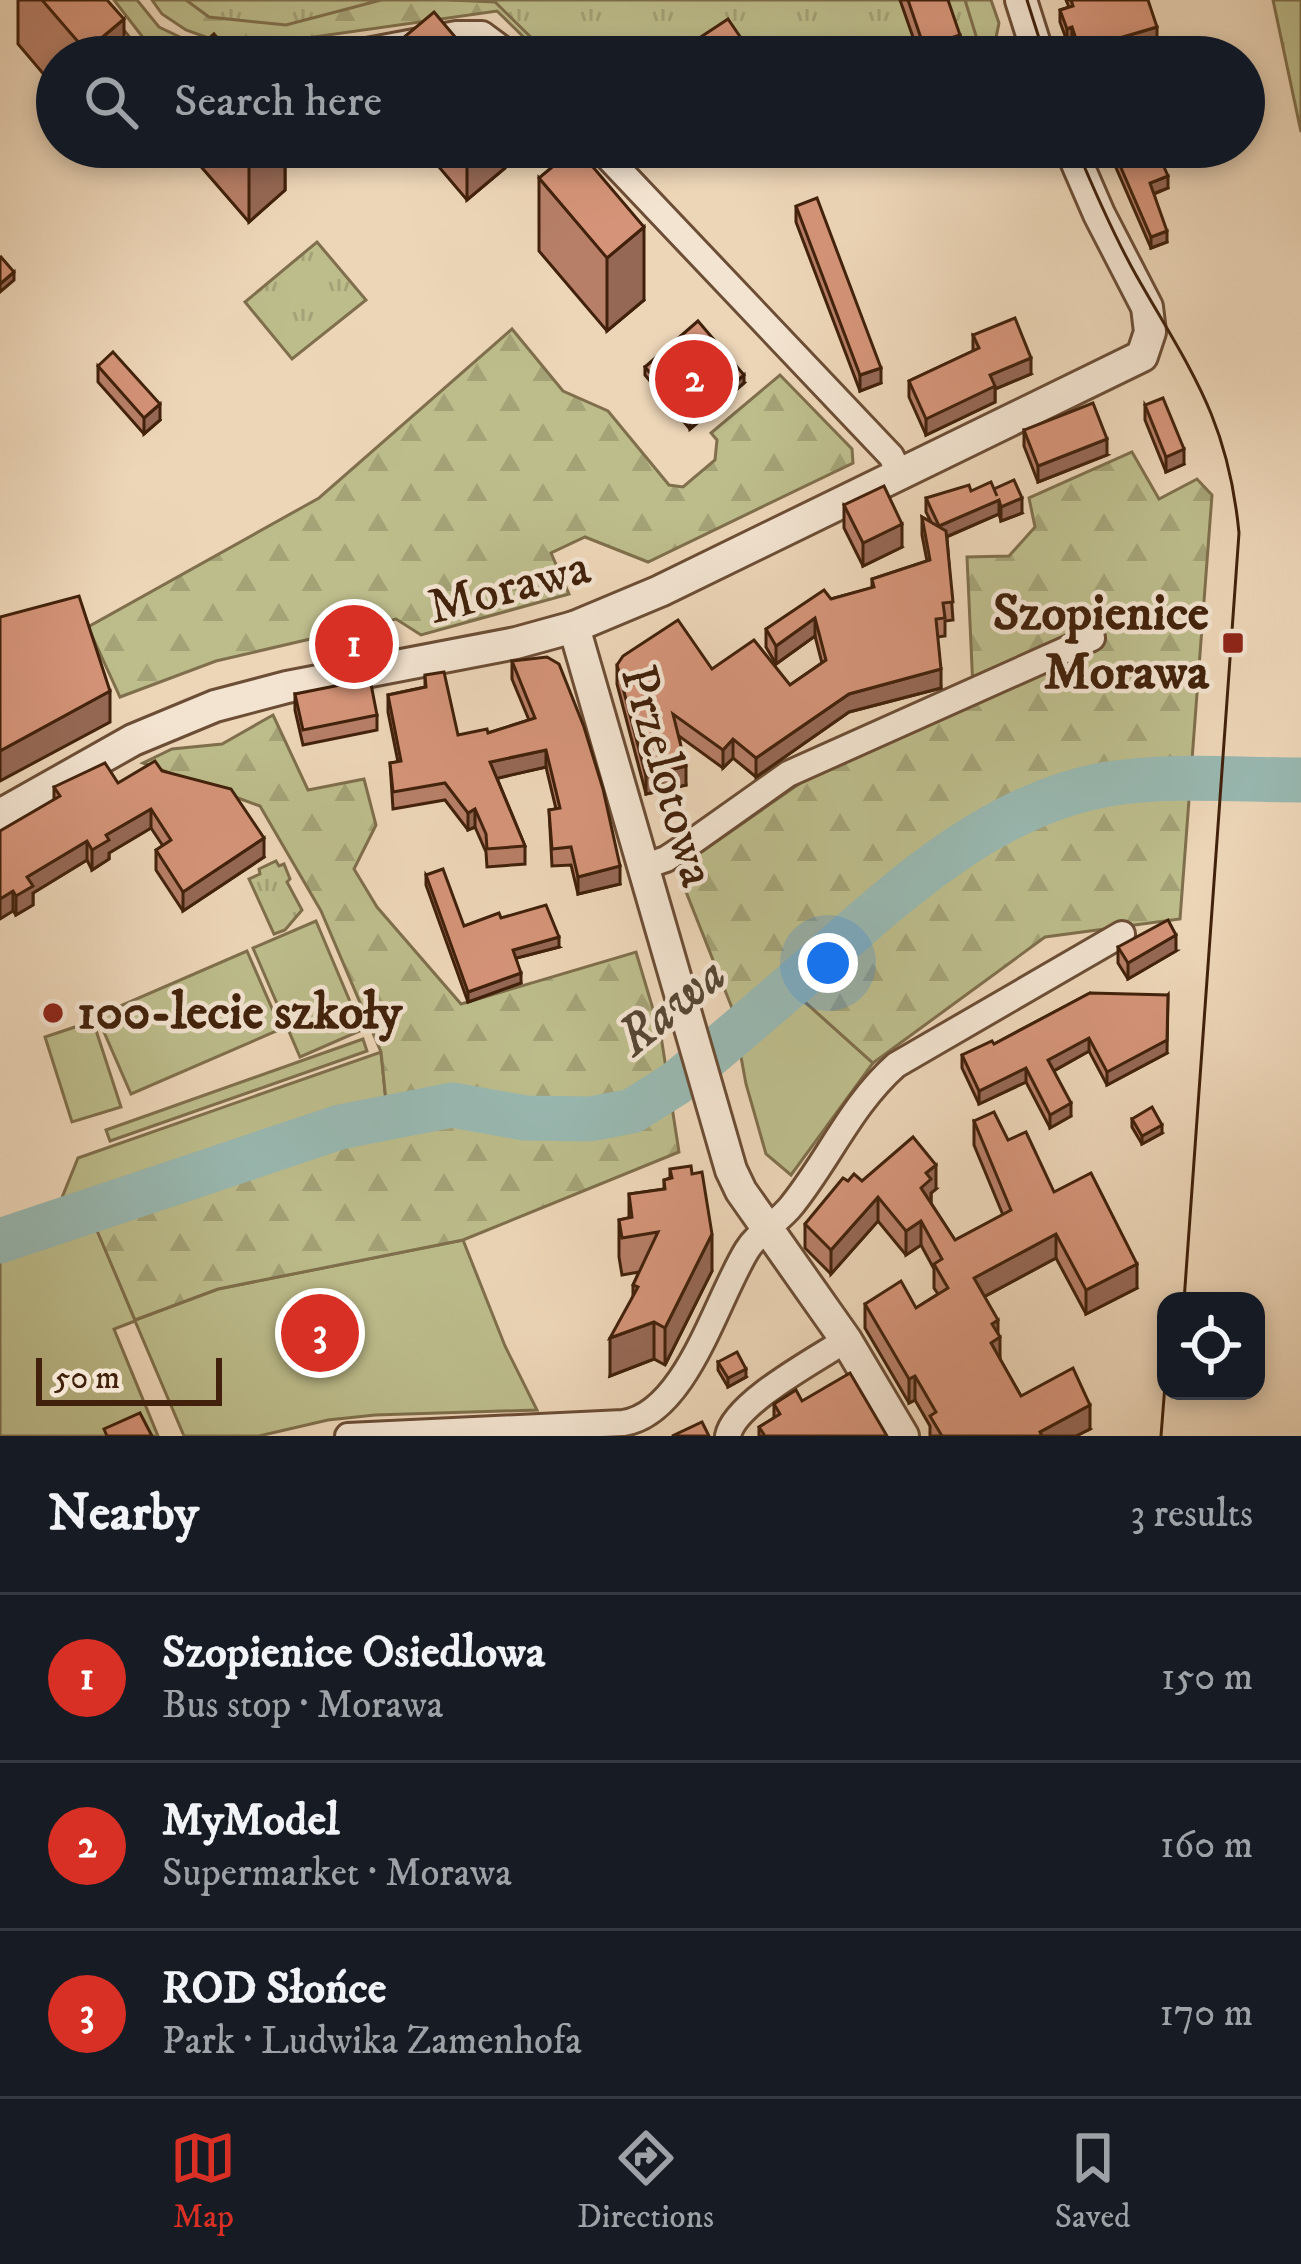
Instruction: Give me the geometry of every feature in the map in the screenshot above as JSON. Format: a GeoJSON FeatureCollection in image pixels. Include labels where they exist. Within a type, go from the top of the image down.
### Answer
{"type":"FeatureCollection","features":[{"type":"Feature","properties":{"kind":"street"},"geometry":{"type":"LineString","coordinates":[[83,0],[111,36]]}},
{"type":"Feature","properties":{"kind":"street"},"geometry":{"type":"LineString","coordinates":[[1021,0],[1032,36]]}},
{"type":"Feature","properties":{"kind":"street"},"geometry":{"type":"LineString","coordinates":[[445,36],[485,36]]}},
{"type":"Feature","properties":{"kind":"street"},"geometry":{"type":"LineString","coordinates":[[618,168],[891,456],[900,474]]}},
{"type":"Feature","properties":{"kind":"street","name":"Morawa"},"geometry":{"type":"LineString","coordinates":[[0,815],[133,740],[215,706],[574,627],[660,591],[1142,356],[1150,332],[1147,307],[1079,168]]}},
{"type":"Feature","properties":{"kind":"street","name":"Przelotowa"},"geometry":{"type":"LineString","coordinates":[[574,627],[731,1170],[846,1340],[903,1436]]}},
{"type":"Feature","properties":{"kind":"street"},"geometry":{"type":"LineString","coordinates":[[643,867],[666,860],[788,774],[1092,638]]}},
{"type":"Feature","properties":{"kind":"street"},"geometry":{"type":"LineString","coordinates":[[348,1436],[640,1428],[669,1397],[749,1246],[792,1205],[871,1087],[896,1065],[1122,934]]}},
{"type":"Feature","properties":{"kind":"street"},"geometry":{"type":"LineString","coordinates":[[728,1436],[730,1425],[752,1403],[846,1340]]}},
{"type":"Feature","properties":{"kind":"green space"},"geometry":{"type":"Polygon","coordinates":[[[114,0],[137,0],[159,27],[178,36],[142,36],[114,0]]]}},
{"type":"Feature","properties":{"kind":"green space"},"geometry":{"type":"Polygon","coordinates":[[[152,0],[598,0],[622,36],[523,36],[497,11],[321,36],[203,36],[162,14],[152,0]]]}},
{"type":"Feature","properties":{"kind":"green space"},"geometry":{"type":"Polygon","coordinates":[[[186,0],[381,0],[286,25],[209,17],[186,0]]]}},
{"type":"Feature","properties":{"kind":"green space"},"geometry":{"type":"Polygon","coordinates":[[[449,0],[965,0],[976,36],[530,36],[495,2],[449,0]]]}},
{"type":"Feature","properties":{"kind":"green space"},"geometry":{"type":"Polygon","coordinates":[[[946,0],[991,0],[999,23],[996,36],[959,36],[946,0]]]}},
{"type":"Feature","properties":{"kind":"green space"},"geometry":{"type":"Polygon","coordinates":[[[1273,0],[1301,0],[1301,132],[1273,0]]]}},
{"type":"Feature","properties":{"kind":"green space"},"geometry":{"type":"Polygon","coordinates":[[[317,242],[366,300],[292,359],[245,302],[317,242]]]}},
{"type":"Feature","properties":{"kind":"green space"},"geometry":{"type":"Polygon","coordinates":[[[512,329],[563,391],[608,411],[669,485],[683,487],[715,460],[717,440],[711,433],[780,375],[852,449],[853,463],[648,562],[585,537],[551,553],[569,594],[421,635],[396,619],[216,661],[120,697],[88,627],[319,498],[512,329]]]}},
{"type":"Feature","properties":{"kind":"green space"},"geometry":{"type":"Polygon","coordinates":[[[1132,452],[1159,499],[1197,479],[1212,495],[1180,919],[1045,937],[873,1063],[805,1002],[732,1008],[677,869],[806,779],[973,689],[967,557],[1009,556],[1035,527],[1029,498],[1132,452]]]}},
{"type":"Feature","properties":{"kind":"green space"},"geometry":{"type":"Polygon","coordinates":[[[273,715],[308,790],[364,779],[376,825],[354,869],[377,907],[461,1004],[636,952],[661,1036],[679,1152],[463,1240],[218,1289],[135,1320],[95,1226],[389,1131],[381,1052],[321,911],[260,806],[143,763],[172,749],[222,744],[273,715]]]}},
{"type":"Feature","properties":{"kind":"green space"},"geometry":{"type":"Polygon","coordinates":[[[276,861],[279,866],[284,864],[287,882],[302,910],[285,930],[274,934],[249,879],[276,861]]]}},
{"type":"Feature","properties":{"kind":"green space"},"geometry":{"type":"Polygon","coordinates":[[[316,921],[362,1030],[300,1057],[253,948],[316,921]]]}},
{"type":"Feature","properties":{"kind":"green space"},"geometry":{"type":"Polygon","coordinates":[[[247,951],[281,1029],[131,1094],[97,1016],[247,951]]]}},
{"type":"Feature","properties":{"kind":"green space"},"geometry":{"type":"Polygon","coordinates":[[[805,1002],[873,1063],[791,1175],[766,1154],[746,1084],[732,1008],[805,1002]]]}},
{"type":"Feature","properties":{"kind":"green space"},"geometry":{"type":"Polygon","coordinates":[[[93,1021],[121,1107],[72,1122],[45,1037],[93,1021]]]}},
{"type":"Feature","properties":{"kind":"green space"},"geometry":{"type":"Polygon","coordinates":[[[363,1039],[367,1051],[110,1141],[106,1130],[363,1039]]]}},
{"type":"Feature","properties":{"kind":"green space"},"geometry":{"type":"Polygon","coordinates":[[[381,1052],[389,1131],[96,1226],[135,1320],[218,1289],[463,1240],[505,1346],[537,1410],[375,1415],[259,1436],[184,1436],[135,1321],[114,1329],[158,1436],[0,1436],[0,1221],[61,1200],[78,1158],[381,1052]]]}},
{"type":"Feature","properties":{"kind":"building"},"geometry":{"type":"Polygon","coordinates":[[[42,0],[107,0],[124,19],[104,36],[73,36],[42,0]]]}},
{"type":"Feature","properties":{"kind":"building"},"geometry":{"type":"Polygon","coordinates":[[[908,0],[948,0],[960,35],[920,36],[908,0]]]}},
{"type":"Feature","properties":{"kind":"building"},"geometry":{"type":"Polygon","coordinates":[[[1071,0],[1148,0],[1157,27],[1126,36],[1075,36],[1060,10],[1073,6],[1071,0]]]}},
{"type":"Feature","properties":{"kind":"building"},"geometry":{"type":"Polygon","coordinates":[[[434,12],[454,36],[406,36],[434,12]]]}},
{"type":"Feature","properties":{"kind":"building"},"geometry":{"type":"Polygon","coordinates":[[[728,19],[740,36],[702,36],[728,19]]]}},
{"type":"Feature","properties":{"kind":"building"},"geometry":{"type":"Polygon","coordinates":[[[551,168],[594,168],[644,227],[607,258],[539,178],[551,168]]]}},
{"type":"Feature","properties":{"kind":"building"},"geometry":{"type":"Polygon","coordinates":[[[1121,168],[1164,168],[1168,176],[1150,183],[1167,231],[1151,237],[1121,168]]]}},
{"type":"Feature","properties":{"kind":"building"},"geometry":{"type":"Polygon","coordinates":[[[817,198],[881,368],[860,375],[796,206],[817,198]]]}},
{"type":"Feature","properties":{"kind":"building"},"geometry":{"type":"Polygon","coordinates":[[[0,258],[14,272],[0,284],[0,258]]]}},
{"type":"Feature","properties":{"kind":"building"},"geometry":{"type":"Polygon","coordinates":[[[1015,318],[1031,358],[990,375],[995,386],[926,419],[909,381],[979,348],[973,335],[1015,318]]]}},
{"type":"Feature","properties":{"kind":"building"},"geometry":{"type":"Polygon","coordinates":[[[698,321],[744,375],[690,421],[645,367],[698,321]]]}},
{"type":"Feature","properties":{"kind":"building"},"geometry":{"type":"Polygon","coordinates":[[[113,352],[160,404],[144,418],[98,366],[113,352]]]}},
{"type":"Feature","properties":{"kind":"building"},"geometry":{"type":"Polygon","coordinates":[[[1163,398],[1184,449],[1166,457],[1145,405],[1163,398]]]}},
{"type":"Feature","properties":{"kind":"building"},"geometry":{"type":"Polygon","coordinates":[[[1093,403],[1107,439],[1038,466],[1024,430],[1093,403]]]}},
{"type":"Feature","properties":{"kind":"building"},"geometry":{"type":"Polygon","coordinates":[[[1014,480],[1022,498],[1001,507],[999,500],[939,526],[926,498],[969,485],[971,491],[991,482],[994,489],[1014,480]]]}},
{"type":"Feature","properties":{"kind":"building"},"geometry":{"type":"Polygon","coordinates":[[[884,486],[902,524],[863,543],[844,505],[884,486]]]}},
{"type":"Feature","properties":{"kind":"building"},"geometry":{"type":"Polygon","coordinates":[[[922,517],[946,531],[953,602],[943,603],[945,618],[936,619],[941,669],[849,694],[756,758],[733,739],[723,750],[673,714],[686,766],[646,776],[617,665],[623,656],[678,620],[712,669],[754,640],[790,685],[826,660],[815,618],[776,646],[766,629],[824,590],[831,599],[874,587],[872,579],[930,560],[922,517]]]}},
{"type":"Feature","properties":{"kind":"building"},"geometry":{"type":"Polygon","coordinates":[[[79,596],[110,691],[0,751],[0,617],[79,596]]]}},
{"type":"Feature","properties":{"kind":"building"},"geometry":{"type":"Polygon","coordinates":[[[547,657],[559,664],[584,727],[620,866],[578,877],[571,847],[552,849],[549,810],[560,808],[546,750],[490,762],[525,846],[487,849],[475,809],[468,813],[445,783],[393,792],[390,763],[401,761],[388,695],[426,687],[425,675],[444,672],[458,735],[487,729],[488,733],[535,718],[512,661],[547,657]]]}},
{"type":"Feature","properties":{"kind":"building"},"geometry":{"type":"Polygon","coordinates":[[[370,679],[377,715],[303,730],[295,694],[370,679]]]}},
{"type":"Feature","properties":{"kind":"building"},"geometry":{"type":"Polygon","coordinates":[[[155,761],[162,771],[231,789],[264,838],[183,892],[156,850],[171,840],[151,809],[106,835],[109,840],[92,850],[87,841],[27,877],[33,886],[0,899],[0,831],[60,796],[54,787],[105,763],[118,783],[155,761]]]}},
{"type":"Feature","properties":{"kind":"building"},"geometry":{"type":"Polygon","coordinates":[[[443,869],[464,926],[499,913],[501,918],[546,905],[559,937],[513,950],[521,973],[468,992],[426,875],[443,869]]]}},
{"type":"Feature","properties":{"kind":"building"},"geometry":{"type":"Polygon","coordinates":[[[1168,920],[1176,935],[1128,963],[1118,947],[1168,920]]]}},
{"type":"Feature","properties":{"kind":"building"},"geometry":{"type":"Polygon","coordinates":[[[1090,993],[1168,995],[1167,1040],[1107,1072],[1089,1038],[1048,1060],[1071,1103],[1050,1115],[1026,1068],[979,1091],[962,1055],[994,1044],[1090,993]]]}},
{"type":"Feature","properties":{"kind":"building"},"geometry":{"type":"Polygon","coordinates":[[[1152,1107],[1162,1125],[1142,1136],[1132,1119],[1152,1107]]]}},
{"type":"Feature","properties":{"kind":"building"},"geometry":{"type":"Polygon","coordinates":[[[994,1112],[1008,1140],[1026,1132],[1054,1192],[1091,1173],[1137,1264],[1086,1290],[1056,1234],[974,1278],[998,1320],[992,1324],[1000,1337],[991,1343],[1021,1396],[1073,1368],[1090,1405],[1040,1432],[1042,1436],[942,1436],[930,1416],[936,1412],[915,1376],[909,1379],[865,1304],[901,1281],[916,1308],[948,1288],[934,1264],[942,1259],[921,1221],[906,1231],[878,1197],[831,1250],[805,1224],[843,1178],[848,1181],[854,1174],[862,1181],[913,1137],[936,1165],[926,1173],[931,1179],[921,1188],[955,1240],[1011,1210],[974,1121],[994,1112]]]}},
{"type":"Feature","properties":{"kind":"building"},"geometry":{"type":"Polygon","coordinates":[[[691,1166],[692,1174],[702,1172],[712,1234],[665,1328],[654,1322],[610,1338],[638,1287],[633,1285],[658,1232],[622,1238],[619,1220],[632,1217],[629,1194],[665,1189],[664,1180],[672,1178],[670,1169],[691,1166]]]}},
{"type":"Feature","properties":{"kind":"building"},"geometry":{"type":"Polygon","coordinates":[[[737,1352],[746,1369],[728,1378],[718,1362],[737,1352]]]}},
{"type":"Feature","properties":{"kind":"building"},"geometry":{"type":"Polygon","coordinates":[[[850,1373],[887,1436],[765,1436],[759,1427],[780,1414],[774,1404],[796,1390],[802,1401],[850,1373]]]}},
{"type":"Feature","properties":{"kind":"building"},"geometry":{"type":"Polygon","coordinates":[[[140,1413],[152,1436],[107,1436],[104,1429],[140,1413]]]}},
{"type":"Feature","properties":{"kind":"building"},"geometry":{"type":"Polygon","coordinates":[[[702,1422],[709,1436],[672,1436],[702,1422]]]}},
{"type":"Feature","properties":{"kind":"waterway","name":"Rawa"},"geometry":{"type":"LineString","coordinates":[[0,1241],[340,1127],[452,1105],[525,1118],[590,1119],[632,1111],[675,1084],[946,856],[1023,811],[1065,795],[1132,781],[1301,780]]}},
{"type":"Feature","properties":{"kind":"tram line"},"geometry":{"type":"LineString","coordinates":[[1027,0],[1038,36]]}},
{"type":"Feature","properties":{"kind":"tram line"},"geometry":{"type":"LineString","coordinates":[[1085,168],[1119,244],[1204,397],[1226,458],[1239,533],[1185,1292]]}},
{"type":"Feature","properties":{"kind":"tram line"},"geometry":{"type":"LineString","coordinates":[[1161,1436],[1164,1400]]}},
{"type":"Feature","properties":{"kind":"place","name":"MyModel"},"geometry":{"type":"Point","coordinates":[694,379]}},
{"type":"Feature","properties":{"kind":"place","name":"Szopienice Morawa"},"geometry":{"type":"Point","coordinates":[1233,643]}},
{"type":"Feature","properties":{"kind":"place","name":"Szopienice Osiedlowa"},"geometry":{"type":"Point","coordinates":[354,644]}},
{"type":"Feature","properties":{"kind":"place","name":"100-lecie szkoły"},"geometry":{"type":"Point","coordinates":[53,1013]}},
{"type":"Feature","properties":{"kind":"place","name":"ROD Słońce"},"geometry":{"type":"Point","coordinates":[320,1333]}}]}
